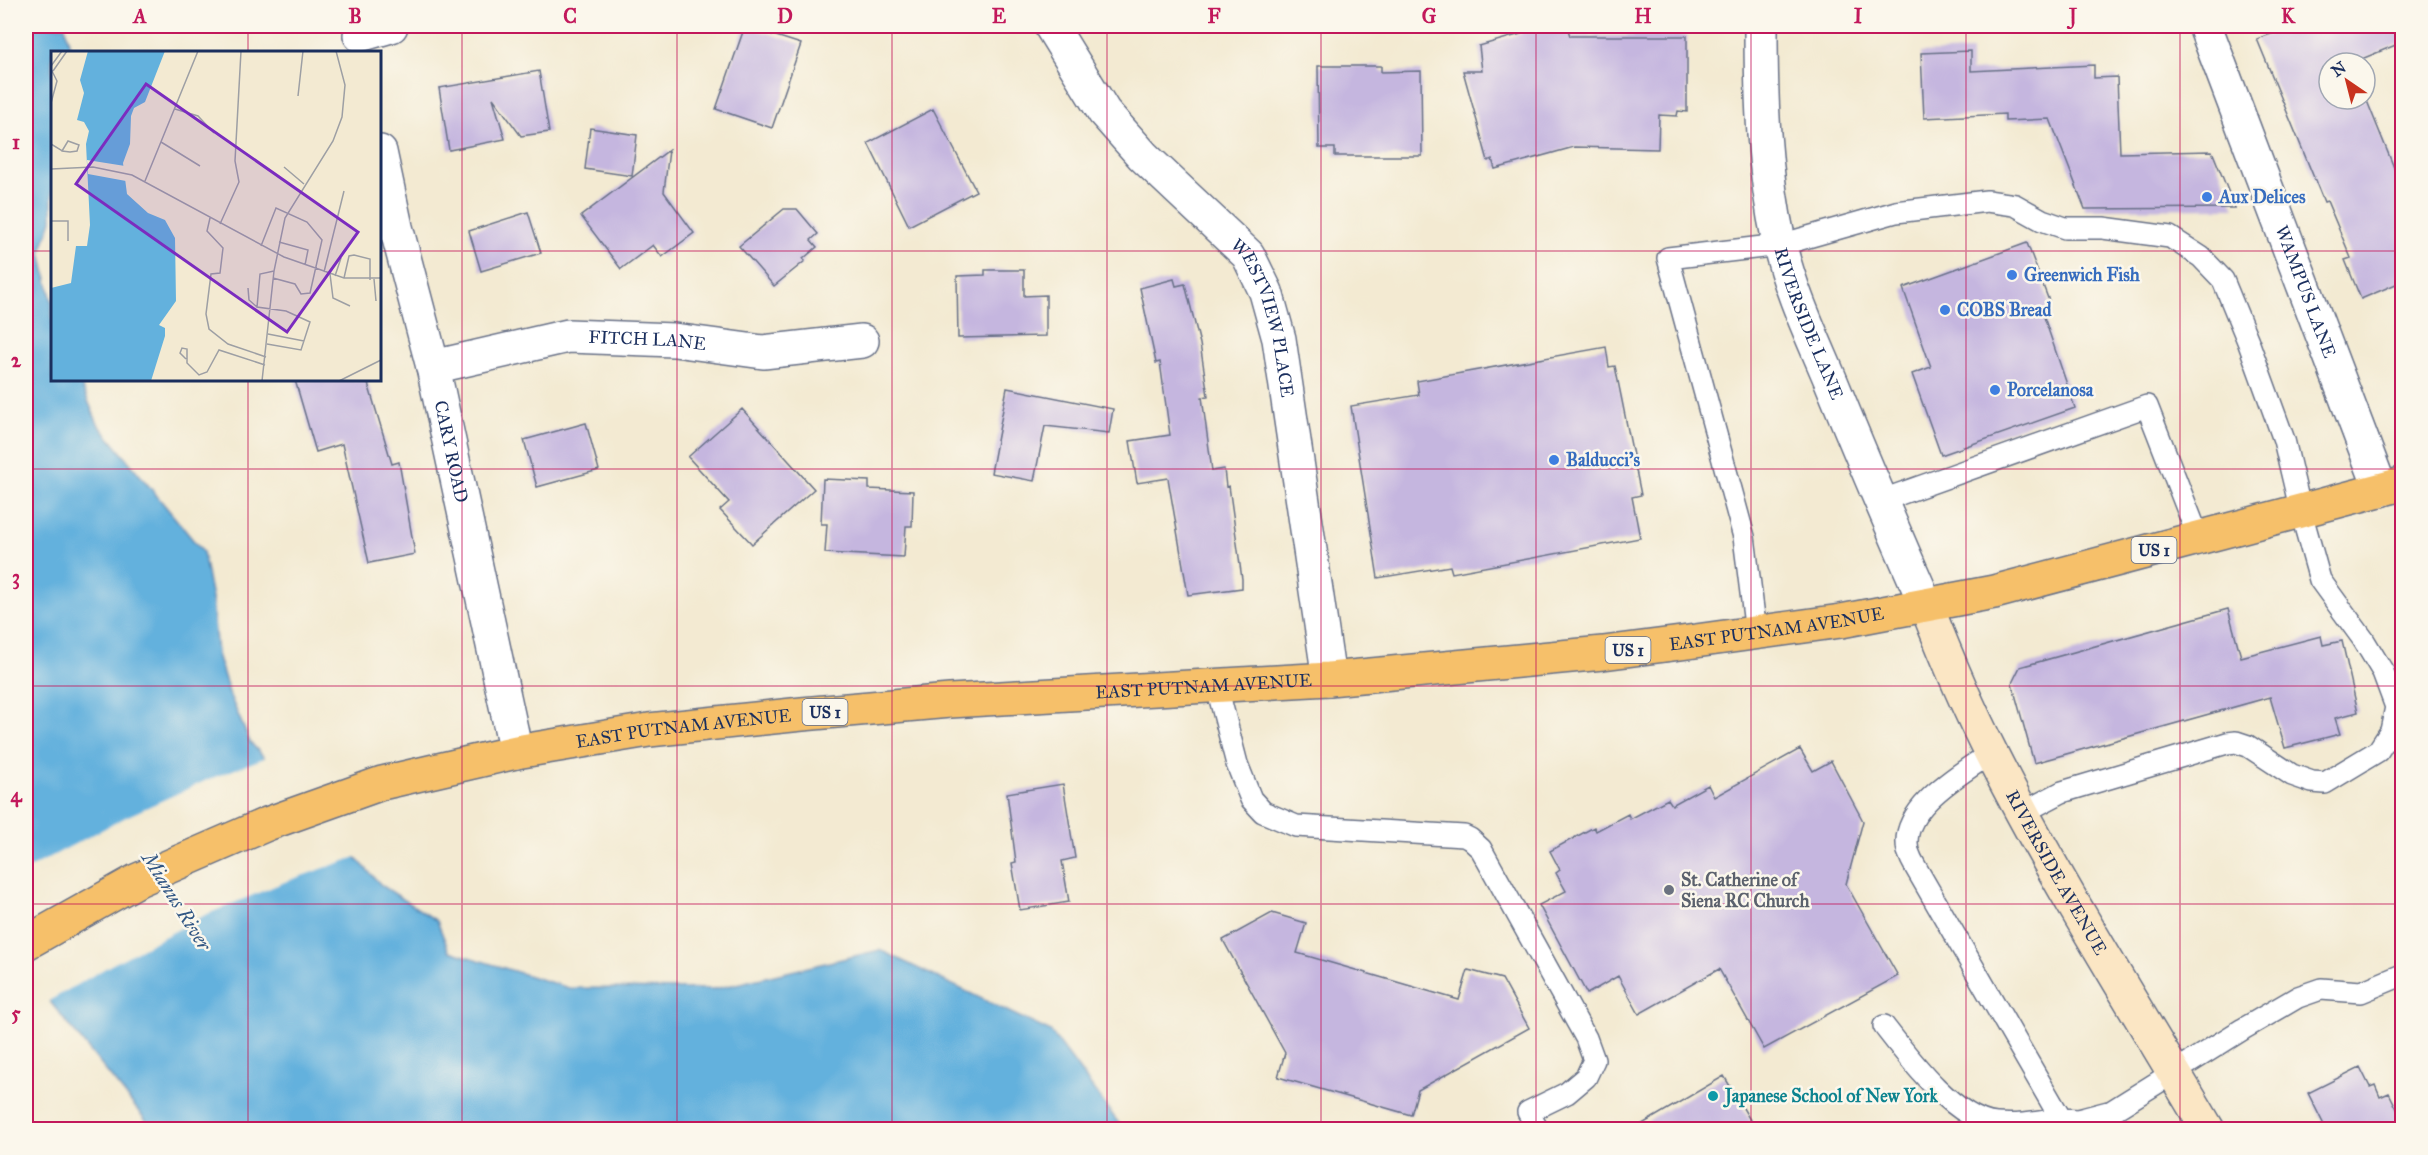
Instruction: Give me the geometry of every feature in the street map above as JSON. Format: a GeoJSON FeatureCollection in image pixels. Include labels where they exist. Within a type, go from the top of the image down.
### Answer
{"type":"FeatureCollection","features":[{"type":"Feature","properties":{"kind":"main road","name":"EAST PUTNAM AVENUE"},"geometry":{"type":"LineString","coordinates":[[26,943],[108,896],[166,867],[257,828],[414,774],[516,752],[649,730],[790,715],[950,701],[1329,679],[1603,653],[1841,621],[1994,591],[2392,487]]}},
{"type":"Feature","properties":{"kind":"street"},"geometry":{"type":"LineString","coordinates":[[360,38],[391,26]]}},
{"type":"Feature","properties":{"kind":"street","name":"WESTVIEW PLACE"},"geometry":{"type":"LineString","coordinates":[[1051,26],[1104,112],[1143,156],[1248,255],[1266,292],[1279,339],[1329,679]]}},
{"type":"Feature","properties":{"kind":"street","name":"RIVERSIDE LANE"},"geometry":{"type":"LineString","coordinates":[[1761,26],[1763,141],[1780,245],[1794,291],[1880,501],[1926,605]]}},
{"type":"Feature","properties":{"kind":"street","name":"WAMPUS LANE"},"geometry":{"type":"LineString","coordinates":[[2205,26],[2392,487]]}},
{"type":"Feature","properties":{"kind":"street","name":"CARY ROAD"},"geometry":{"type":"LineString","coordinates":[[381,157],[396,227],[433,367],[516,752]]}},
{"type":"Feature","properties":{"kind":"street","name":"FITCH LANE"},"geometry":{"type":"LineString","coordinates":[[433,367],[568,336],[674,340],[763,352],[862,341]]}},
{"type":"Feature","properties":{"kind":"street","name":"RIVERSIDE AVENUE"},"geometry":{"type":"LineString","coordinates":[[1926,605],[1959,685],[2022,813],[2085,924],[2208,1130]]}},
{"type":"Feature","properties":{"kind":"lane"},"geometry":{"type":"LineString","coordinates":[[1756,633],[1744,537],[1668,258],[1780,245],[1896,212],[1988,201],[2015,206],[2042,220],[2065,228],[2103,228],[2170,237],[2201,257],[2223,280],[2284,440],[2320,580],[2363,639],[2383,672],[2396,707],[2391,731],[2378,751],[2325,783],[2312,782],[2292,775],[2248,746],[2236,742],[2062,792],[2022,813]]}},
{"type":"Feature","properties":{"kind":"lane"},"geometry":{"type":"LineString","coordinates":[[1880,501],[2147,406],[2199,539]]}},
{"type":"Feature","properties":{"kind":"lane"},"geometry":{"type":"LineString","coordinates":[[1217,687],[1237,765],[1251,799],[1263,812],[1296,826],[1464,836],[1481,849],[1587,1038],[1594,1060],[1586,1077],[1573,1088],[1528,1112],[1538,1130]]}},
{"type":"Feature","properties":{"kind":"lane"},"geometry":{"type":"LineString","coordinates":[[1991,753],[1952,780],[1920,808],[1910,829],[1908,850],[1916,868],[2061,1119]]}},
{"type":"Feature","properties":{"kind":"lane"},"geometry":{"type":"LineString","coordinates":[[1884,1026],[1915,1066],[1960,1109],[1994,1124],[2030,1124],[2061,1119],[2078,1120],[2112,1112],[2298,997],[2321,989],[2361,992],[2403,975]]}},
{"type":"Feature","properties":{"kind":"water","name":"Mianus River"},"geometry":{"type":"Polygon","coordinates":[[[26,26],[65,26],[71,51],[51,51],[51,223],[41,252],[51,297],[51,381],[79,381],[98,424],[203,552],[212,598],[217,654],[230,696],[250,742],[381,885],[437,921],[449,951],[569,988],[715,989],[880,950],[1051,1032],[1123,1129],[153,1129],[26,972],[26,26]]]}},
{"type":"Feature","properties":{"kind":"pier"},"geometry":{"type":"Polygon","coordinates":[[[267,757],[359,856],[287,881],[205,915],[47,1002],[26,976],[26,870],[126,817],[207,780],[267,757]]]}},
{"type":"Feature","properties":{"kind":"building"},"geometry":{"type":"Polygon","coordinates":[[[745,26],[801,44],[772,128],[716,109],[745,26]]]}},
{"type":"Feature","properties":{"kind":"building"},"geometry":{"type":"Polygon","coordinates":[[[1518,26],[1567,26],[1570,36],[1687,36],[1687,112],[1678,111],[1677,116],[1659,115],[1658,149],[1574,147],[1495,169],[1492,159],[1488,161],[1463,71],[1482,71],[1479,46],[1521,34],[1518,26]]]}},
{"type":"Feature","properties":{"kind":"building"},"geometry":{"type":"Polygon","coordinates":[[[2293,26],[2403,26],[2403,42],[2377,53],[2317,51],[2317,111],[2371,111],[2403,190],[2403,281],[2361,299],[2345,260],[2351,258],[2327,201],[2324,202],[2257,39],[2293,26]]]}},
{"type":"Feature","properties":{"kind":"building"},"geometry":{"type":"Polygon","coordinates":[[[1971,51],[1971,71],[2094,65],[2094,78],[2117,77],[2120,153],[2212,151],[2235,208],[2085,209],[2050,119],[2005,121],[2005,114],[1924,118],[1921,53],[1971,51]]]}},
{"type":"Feature","properties":{"kind":"building"},"geometry":{"type":"Polygon","coordinates":[[[1318,66],[1381,66],[1381,72],[1421,71],[1422,156],[1335,156],[1335,148],[1319,148],[1318,66]]]}},
{"type":"Feature","properties":{"kind":"building"},"geometry":{"type":"Polygon","coordinates":[[[539,71],[549,132],[521,136],[493,98],[505,139],[449,150],[439,88],[539,71]]]}},
{"type":"Feature","properties":{"kind":"building"},"geometry":{"type":"Polygon","coordinates":[[[933,109],[976,191],[909,226],[868,143],[933,109]]]}},
{"type":"Feature","properties":{"kind":"building"},"geometry":{"type":"Polygon","coordinates":[[[590,128],[637,135],[632,176],[585,169],[590,128]]]}},
{"type":"Feature","properties":{"kind":"building"},"geometry":{"type":"Polygon","coordinates":[[[669,150],[664,192],[694,233],[662,257],[653,245],[621,269],[581,216],[669,150]]]}},
{"type":"Feature","properties":{"kind":"building"},"geometry":{"type":"Polygon","coordinates":[[[784,209],[797,209],[818,234],[811,240],[817,247],[803,259],[805,261],[774,286],[739,246],[784,209]]]}},
{"type":"Feature","properties":{"kind":"building"},"geometry":{"type":"Polygon","coordinates":[[[528,212],[541,253],[481,271],[469,231],[528,212]]]}},
{"type":"Feature","properties":{"kind":"building"},"geometry":{"type":"Polygon","coordinates":[[[2027,243],[2049,301],[2049,315],[2044,317],[2075,408],[1941,455],[1912,374],[1931,367],[1903,288],[2027,243]]]}},
{"type":"Feature","properties":{"kind":"building"},"geometry":{"type":"Polygon","coordinates":[[[985,270],[1024,270],[1024,296],[1046,295],[1046,336],[958,338],[957,276],[985,275],[985,270]]]}},
{"type":"Feature","properties":{"kind":"building"},"geometry":{"type":"Polygon","coordinates":[[[1174,279],[1176,286],[1185,284],[1200,344],[1208,396],[1202,397],[1212,471],[1224,469],[1226,487],[1229,486],[1242,588],[1188,595],[1168,478],[1137,483],[1130,441],[1170,435],[1160,362],[1156,363],[1140,288],[1174,279]]]}},
{"type":"Feature","properties":{"kind":"building"},"geometry":{"type":"Polygon","coordinates":[[[1606,347],[1609,367],[1615,366],[1641,495],[1632,497],[1640,538],[1452,573],[1450,566],[1378,578],[1351,406],[1419,395],[1417,381],[1606,347]]]}},
{"type":"Feature","properties":{"kind":"building"},"geometry":{"type":"Polygon","coordinates":[[[295,381],[367,381],[392,464],[399,462],[415,554],[369,563],[342,444],[316,452],[295,381]]]}},
{"type":"Feature","properties":{"kind":"building"},"geometry":{"type":"Polygon","coordinates":[[[1007,388],[1113,409],[1109,433],[1045,426],[1034,481],[991,473],[1007,388]]]}},
{"type":"Feature","properties":{"kind":"building"},"geometry":{"type":"Polygon","coordinates":[[[742,409],[814,489],[752,544],[720,510],[729,502],[688,457],[742,409]]]}},
{"type":"Feature","properties":{"kind":"building"},"geometry":{"type":"Polygon","coordinates":[[[586,423],[599,470],[537,487],[524,440],[586,423]]]}},
{"type":"Feature","properties":{"kind":"building"},"geometry":{"type":"Polygon","coordinates":[[[823,479],[869,481],[869,489],[913,491],[912,526],[906,526],[904,557],[825,553],[827,524],[821,524],[823,479]]]}},
{"type":"Feature","properties":{"kind":"building"},"geometry":{"type":"Polygon","coordinates":[[[2228,609],[2241,657],[2321,636],[2323,645],[2342,641],[2358,712],[2335,718],[2340,734],[2285,748],[2270,697],[2034,763],[2012,683],[2020,667],[2228,609]]]}},
{"type":"Feature","properties":{"kind":"building"},"geometry":{"type":"Polygon","coordinates":[[[1800,749],[1813,771],[1831,761],[1863,821],[1846,884],[1898,976],[1764,1049],[1719,969],[1639,1014],[1618,976],[1587,994],[1539,905],[1566,891],[1556,873],[1560,870],[1550,851],[1594,827],[1596,831],[1628,814],[1630,819],[1668,799],[1672,805],[1708,785],[1714,797],[1800,749]]]}},
{"type":"Feature","properties":{"kind":"building"},"geometry":{"type":"Polygon","coordinates":[[[1063,784],[1075,858],[1062,861],[1069,902],[1020,910],[1012,863],[1016,862],[1007,793],[1063,784]]]}},
{"type":"Feature","properties":{"kind":"building"},"geometry":{"type":"Polygon","coordinates":[[[1272,913],[1306,923],[1297,953],[1459,1000],[1468,970],[1502,979],[1529,1028],[1418,1090],[1411,1115],[1278,1077],[1285,1053],[1223,940],[1272,913]]]}},
{"type":"Feature","properties":{"kind":"building"},"geometry":{"type":"Polygon","coordinates":[[[2360,1067],[2370,1087],[2375,1085],[2380,1097],[2389,1093],[2403,1121],[2403,1130],[2314,1130],[2324,1125],[2308,1093],[2360,1067]]]}},
{"type":"Feature","properties":{"kind":"building","name":"Japanese School of New York"},"geometry":{"type":"Polygon","coordinates":[[[1724,1076],[1756,1130],[1632,1130],[1724,1076]]]}},
{"type":"Feature","properties":{"kind":"place","name":"Aux Delices"},"geometry":{"type":"Point","coordinates":[2207,197]}},
{"type":"Feature","properties":{"kind":"place","name":"Greenwich Fish"},"geometry":{"type":"Point","coordinates":[2012,275]}},
{"type":"Feature","properties":{"kind":"place","name":"COBS Bread"},"geometry":{"type":"Point","coordinates":[1945,310]}},
{"type":"Feature","properties":{"kind":"place","name":"Porcelanosa"},"geometry":{"type":"Point","coordinates":[1995,390]}},
{"type":"Feature","properties":{"kind":"place","name":"Balducci's"},"geometry":{"type":"Point","coordinates":[1554,460]}},
{"type":"Feature","properties":{"kind":"place","name":"St. Catherine of Siena RC Church"},"geometry":{"type":"Point","coordinates":[1669,890]}},
{"type":"Feature","properties":{"kind":"place","name":"Japanese School of New York"},"geometry":{"type":"Point","coordinates":[1713,1096]}}]}
